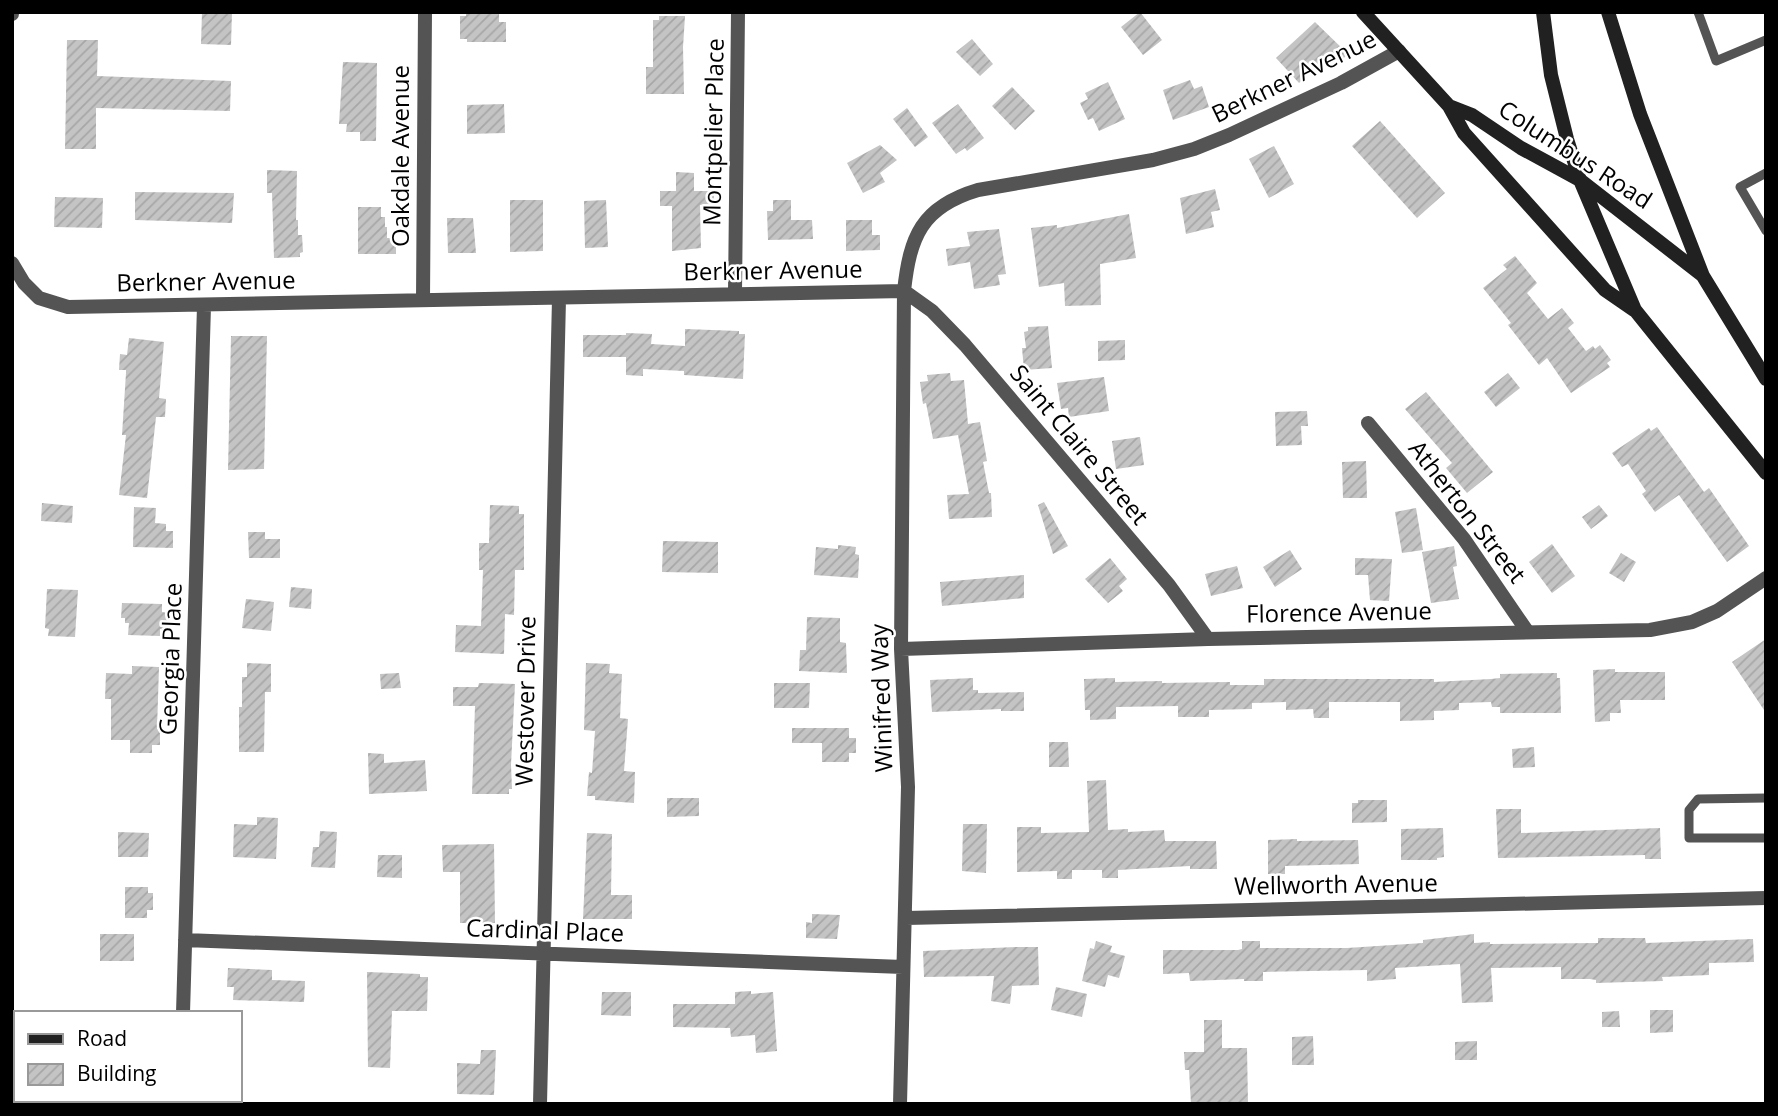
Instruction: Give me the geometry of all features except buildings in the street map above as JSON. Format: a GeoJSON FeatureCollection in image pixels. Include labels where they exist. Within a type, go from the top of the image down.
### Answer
{"type":"FeatureCollection","features":[{"type":"Feature","properties":{"kind":"main road","name":"Columbus Road"},"geometry":{"type":"LineString","coordinates":[[1363,12],[1450,106],[1464,133],[1587,271],[1605,290],[1635,310]]}},
{"type":"Feature","properties":{"kind":"main road"},"geometry":{"type":"LineString","coordinates":[[1543,12],[1551,75],[1565,133],[1580,180],[1635,310],[1766,473]]}},
{"type":"Feature","properties":{"kind":"main road"},"geometry":{"type":"LineString","coordinates":[[1608,12],[1640,114],[1703,276],[1766,379]]}},
{"type":"Feature","properties":{"kind":"main road","name":"Columbus Road"},"geometry":{"type":"LineString","coordinates":[[1450,106],[1472,115],[1521,148],[1580,180],[1703,276]]}},
{"type":"Feature","properties":{"kind":"street","name":"Oakdale Avenue"},"geometry":{"type":"LineString","coordinates":[[423,300],[425,12]]}},
{"type":"Feature","properties":{"kind":"street","name":"Montpelier Place"},"geometry":{"type":"LineString","coordinates":[[735,293],[738,12]]}},
{"type":"Feature","properties":{"kind":"street","name":"Berkner Avenue"},"geometry":{"type":"LineString","coordinates":[[12,263],[24,283],[39,298],[68,307],[904,291],[908,256],[913,242],[926,221],[946,202],[990,188],[1153,160],[1194,149],[1342,83],[1399,51]]}},
{"type":"Feature","properties":{"kind":"street","name":"Saint Claire Street"},"geometry":{"type":"LineString","coordinates":[[904,291],[932,311],[965,345],[1169,585],[1208,639]]}},
{"type":"Feature","properties":{"kind":"street","name":"Winifred Way"},"geometry":{"type":"LineString","coordinates":[[900,1104],[908,787],[901,649],[904,291]]}},
{"type":"Feature","properties":{"kind":"street","name":"Westover Drive"},"geometry":{"type":"LineString","coordinates":[[540,1104],[559,299]]}},
{"type":"Feature","properties":{"kind":"street","name":"Georgia Place"},"geometry":{"type":"LineString","coordinates":[[183,1011],[204,306]]}},
{"type":"Feature","properties":{"kind":"street","name":"Atherton Street"},"geometry":{"type":"LineString","coordinates":[[1368,423],[1464,540],[1527,631]]}},
{"type":"Feature","properties":{"kind":"street","name":"Florence Avenue"},"geometry":{"type":"LineString","coordinates":[[901,649],[1650,629],[1692,622],[1717,611],[1766,578]]}},
{"type":"Feature","properties":{"kind":"street","name":"Wellworth Avenue"},"geometry":{"type":"LineString","coordinates":[[906,918],[1766,898]]}},
{"type":"Feature","properties":{"kind":"street","name":"Cardinal Place"},"geometry":{"type":"LineString","coordinates":[[185,940],[904,967]]}},
{"type":"Feature","properties":{"kind":"lane"},"geometry":{"type":"LineString","coordinates":[[1698,12],[1716,61],[1766,40]]}},
{"type":"Feature","properties":{"kind":"lane"},"geometry":{"type":"LineString","coordinates":[[1766,173],[1740,187],[1766,231]]}},
{"type":"Feature","properties":{"kind":"lane"},"geometry":{"type":"LineString","coordinates":[[1766,798],[1698,799],[1689,810],[1689,838],[1766,838]]}}]}
